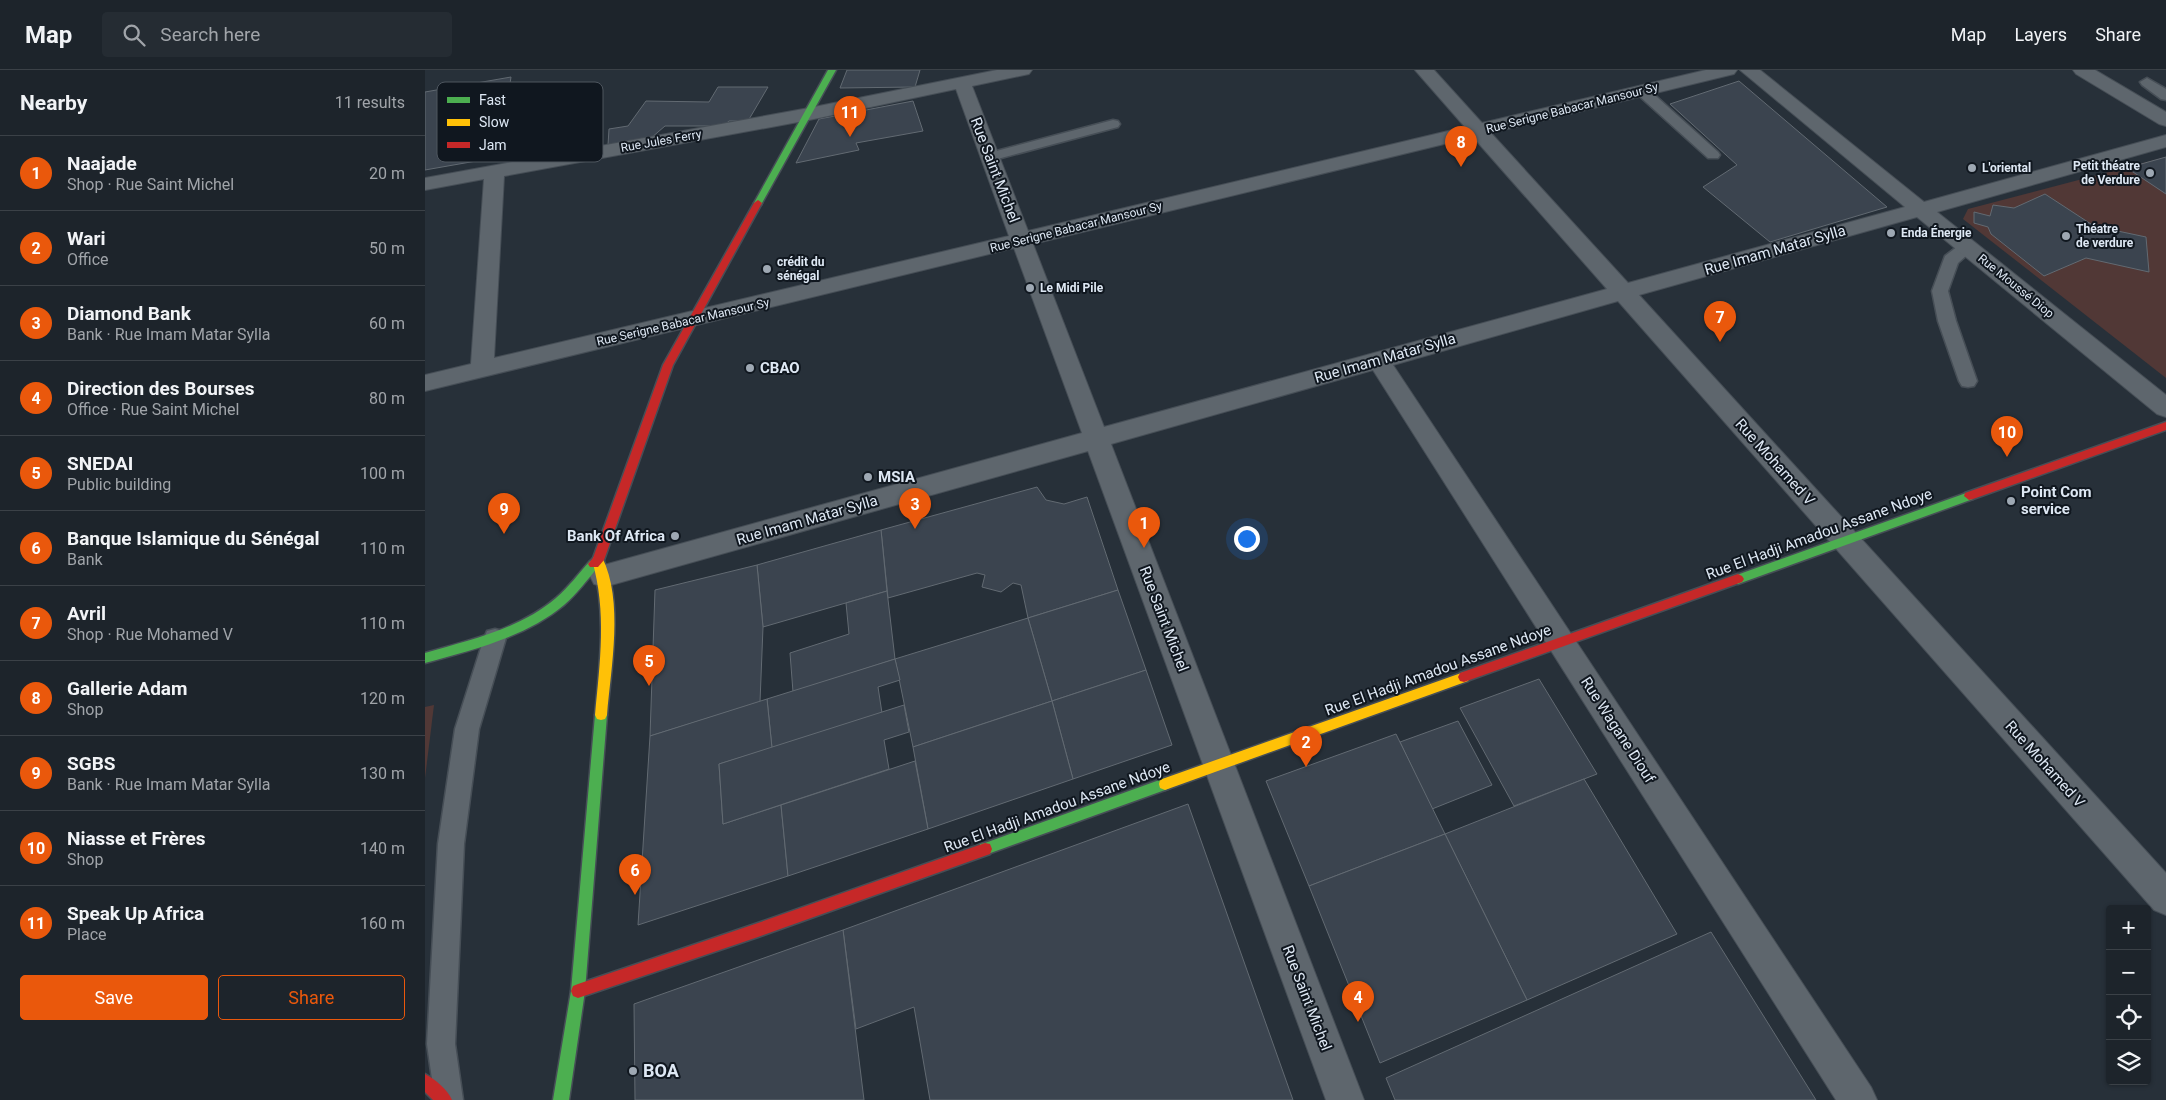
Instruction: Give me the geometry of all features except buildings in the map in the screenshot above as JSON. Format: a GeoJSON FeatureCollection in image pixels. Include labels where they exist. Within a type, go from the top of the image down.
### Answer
{"type":"FeatureCollection","features":[{"type":"Feature","properties":{"kind":"street"},"geometry":{"type":"LineString","coordinates":[[561,1100],[579,992],[609,616],[601,568],[668,365],[832,70]]}},
{"type":"Feature","properties":{"kind":"street","name":"Rue Jules Ferry"},"geometry":{"type":"LineString","coordinates":[[603,151],[809,114],[1023,70]]}},
{"type":"Feature","properties":{"kind":"street","name":"Rue Mohamed V"},"geometry":{"type":"LineString","coordinates":[[1424,70],[2166,898]]}},
{"type":"Feature","properties":{"kind":"street","name":"Rue Serigne Babacar Mansour Sy"},"geometry":{"type":"LineString","coordinates":[[425,384],[1727,70]]}},
{"type":"Feature","properties":{"kind":"street","name":"Rue Moussé Diop"},"geometry":{"type":"LineString","coordinates":[[1749,70],[2166,408]]}},
{"type":"Feature","properties":{"kind":"street"},"geometry":{"type":"LineString","coordinates":[[2082,70],[2166,120]]}},
{"type":"Feature","properties":{"kind":"street","name":"Rue Saint Michel"},"geometry":{"type":"LineString","coordinates":[[962,82],[1345,1100]]}},
{"type":"Feature","properties":{"kind":"street","name":"Rue Imam Matar Sylla"},"geometry":{"type":"LineString","coordinates":[[601,568],[1096,439],[2166,141]]}},
{"type":"Feature","properties":{"kind":"street","name":"Rue Jules Ferry"},"geometry":{"type":"LineString","coordinates":[[425,184],[544,162]]}},
{"type":"Feature","properties":{"kind":"street"},"geometry":{"type":"LineString","coordinates":[[482,370],[494,171]]}},
{"type":"Feature","properties":{"kind":"street","name":"Rue Wagane Diouf"},"geometry":{"type":"LineString","coordinates":[[1378,360],[1857,1100]]}},
{"type":"Feature","properties":{"kind":"street","name":"Rue El Hadji Amadou Assane Ndoye"},"geometry":{"type":"LineString","coordinates":[[579,992],[2166,426]]}},
{"type":"Feature","properties":{"kind":"street"},"geometry":{"type":"LineString","coordinates":[[425,658],[495,638],[529,621],[555,605],[601,568]]}},
{"type":"Feature","properties":{"kind":"street"},"geometry":{"type":"LineString","coordinates":[[425,1082],[444,1100]]}},
{"type":"Feature","properties":{"kind":"lane"},"geometry":{"type":"LineString","coordinates":[[2147,82],[2166,96]]}},
{"type":"Feature","properties":{"kind":"lane"},"geometry":{"type":"LineString","coordinates":[[1642,91],[1713,155]]}},
{"type":"Feature","properties":{"kind":"lane"},"geometry":{"type":"LineString","coordinates":[[990,157],[1113,124]]}},
{"type":"Feature","properties":{"kind":"lane"},"geometry":{"type":"LineString","coordinates":[[1968,247],[1951,260],[1940,291],[1947,321],[1968,381]]}},
{"type":"Feature","properties":{"kind":"lane"},"geometry":{"type":"LineString","coordinates":[[449,1100],[441,1044],[451,844],[467,729],[495,638]]}},
{"type":"Feature","properties":{"kind":"shaded area"},"geometry":{"type":"Polygon","coordinates":[[[2166,157],[2166,378],[1963,219],[1968,209],[2166,157]]]}},
{"type":"Feature","properties":{"kind":"shaded area"},"geometry":{"type":"Polygon","coordinates":[[[434,705],[425,778],[425,707],[434,705]]]}},
{"type":"Feature","properties":{"kind":"traffic: fast"},"geometry":{"type":"LineString","coordinates":[[758,203],[832,70]]}},
{"type":"Feature","properties":{"kind":"traffic: fast"},"geometry":{"type":"LineString","coordinates":[[1738,579],[1969,496]]}},
{"type":"Feature","properties":{"kind":"traffic: fast"},"geometry":{"type":"LineString","coordinates":[[425,658],[492,638],[539,616],[565,597],[594,564]]}},
{"type":"Feature","properties":{"kind":"traffic: fast"},"geometry":{"type":"LineString","coordinates":[[561,1100],[578,991],[601,715]]}},
{"type":"Feature","properties":{"kind":"traffic: fast"},"geometry":{"type":"LineString","coordinates":[[985,849],[1165,784]]}},
{"type":"Feature","properties":{"kind":"traffic: slow"},"geometry":{"type":"LineString","coordinates":[[598,560],[607,598],[608,617],[607,656],[601,715]]}},
{"type":"Feature","properties":{"kind":"traffic: slow"},"geometry":{"type":"LineString","coordinates":[[1165,784],[1464,677]]}},
{"type":"Feature","properties":{"kind":"traffic: jam"},"geometry":{"type":"LineString","coordinates":[[594,564],[598,560],[668,365],[758,203]]}},
{"type":"Feature","properties":{"kind":"traffic: jam"},"geometry":{"type":"LineString","coordinates":[[1969,496],[2166,426]]}},
{"type":"Feature","properties":{"kind":"traffic: jam"},"geometry":{"type":"LineString","coordinates":[[1464,677],[1738,579]]}},
{"type":"Feature","properties":{"kind":"traffic: jam"},"geometry":{"type":"LineString","coordinates":[[578,991],[758,930],[985,849]]}},
{"type":"Feature","properties":{"kind":"traffic: jam"},"geometry":{"type":"LineString","coordinates":[[425,1082],[444,1100]]}},
{"type":"Feature","properties":{"kind":"place","name":"Speak Up Africa"},"geometry":{"type":"Point","coordinates":[850,137]}},
{"type":"Feature","properties":{"kind":"place","name":"Gallerie Adam"},"geometry":{"type":"Point","coordinates":[1461,167]}},
{"type":"Feature","properties":{"kind":"place","name":"L'oriental"},"geometry":{"type":"Point","coordinates":[1972,168]}},
{"type":"Feature","properties":{"kind":"place","name":"Petit théatre de Verdure"},"geometry":{"type":"Point","coordinates":[2150,173]}},
{"type":"Feature","properties":{"kind":"place","name":"Enda Énergie"},"geometry":{"type":"Point","coordinates":[1891,233]}},
{"type":"Feature","properties":{"kind":"place","name":"Théatre de verdure"},"geometry":{"type":"Point","coordinates":[2066,236]}},
{"type":"Feature","properties":{"kind":"place","name":"crédit du sénégal"},"geometry":{"type":"Point","coordinates":[767,269]}},
{"type":"Feature","properties":{"kind":"place","name":"Le Midi Pile"},"geometry":{"type":"Point","coordinates":[1030,288]}},
{"type":"Feature","properties":{"kind":"place","name":"Avril"},"geometry":{"type":"Point","coordinates":[1720,342]}},
{"type":"Feature","properties":{"kind":"place","name":"CBAO"},"geometry":{"type":"Point","coordinates":[750,368]}},
{"type":"Feature","properties":{"kind":"place","name":"Niasse et Frères"},"geometry":{"type":"Point","coordinates":[2007,457]}},
{"type":"Feature","properties":{"kind":"place","name":"MSIA"},"geometry":{"type":"Point","coordinates":[868,477]}},
{"type":"Feature","properties":{"kind":"place","name":"Point Com service"},"geometry":{"type":"Point","coordinates":[2011,501]}},
{"type":"Feature","properties":{"kind":"place","name":"Diamond Bank"},"geometry":{"type":"Point","coordinates":[915,529]}},
{"type":"Feature","properties":{"kind":"place","name":"SGBS"},"geometry":{"type":"Point","coordinates":[504,534]}},
{"type":"Feature","properties":{"kind":"place","name":"Bank Of Africa"},"geometry":{"type":"Point","coordinates":[675,536]}},
{"type":"Feature","properties":{"kind":"place","name":"Naajade"},"geometry":{"type":"Point","coordinates":[1144,548]}},
{"type":"Feature","properties":{"kind":"place","name":"SNEDAI"},"geometry":{"type":"Point","coordinates":[649,686]}},
{"type":"Feature","properties":{"kind":"place","name":"Wari"},"geometry":{"type":"Point","coordinates":[1306,767]}},
{"type":"Feature","properties":{"kind":"place","name":"Banque Islamique du Sénégal"},"geometry":{"type":"Point","coordinates":[635,895]}},
{"type":"Feature","properties":{"kind":"place","name":"Direction des Bourses"},"geometry":{"type":"Point","coordinates":[1358,1022]}},
{"type":"Feature","properties":{"kind":"place","name":"BOA"},"geometry":{"type":"Point","coordinates":[633,1071]}}]}
